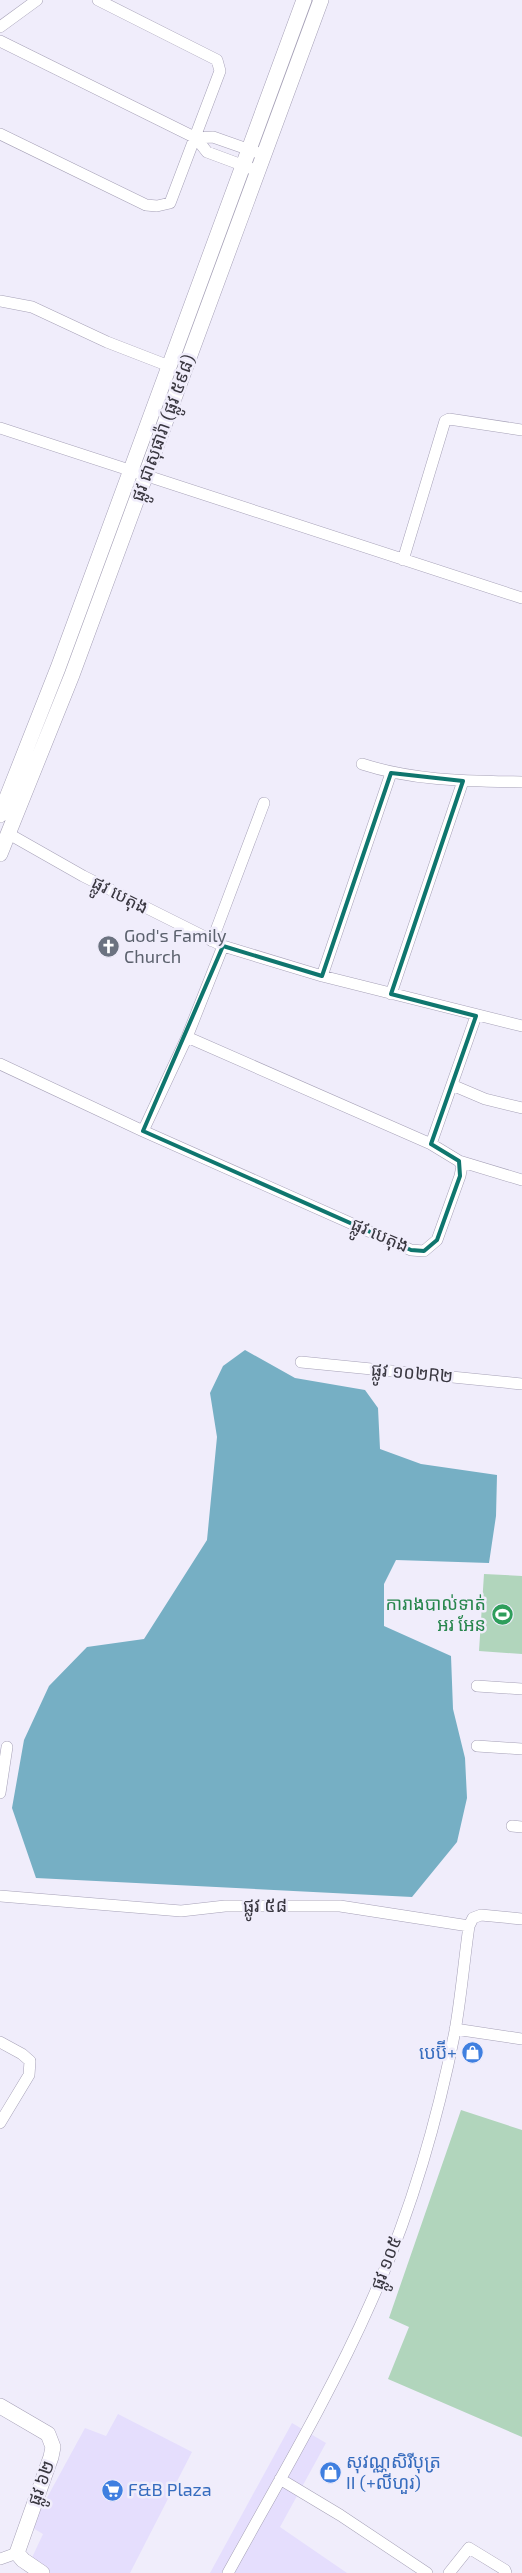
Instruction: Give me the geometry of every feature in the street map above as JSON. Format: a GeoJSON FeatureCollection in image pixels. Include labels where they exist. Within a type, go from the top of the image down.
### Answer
{"type":"FeatureCollection","features":[{"type":"Feature","properties":{"kind":"main road","name":"ផ្លូវ ជាសុផារ៉ា (ផ្លូវ ៥៩៨)"},"geometry":{"type":"LineString","coordinates":[[0,816],[45,702],[304,0]]}},
{"type":"Feature","properties":{"kind":"main road","name":"ផ្លូវ ជាសុផារ៉ា (ផ្លូវ ៥៩៨)"},"geometry":{"type":"LineString","coordinates":[[0,854],[59,707],[321,0]]}},
{"type":"Feature","properties":{"kind":"main road"},"geometry":{"type":"LineString","coordinates":[[191,308],[206,314]]}},
{"type":"Feature","properties":{"kind":"main road"},"geometry":{"type":"LineString","coordinates":[[45,702],[59,707]]}},
{"type":"Feature","properties":{"kind":"main road","name":"ផ្លូវ ៦២"},"geometry":{"type":"LineString","coordinates":[[0,2406],[48,2434],[53,2447],[17,2553]]}},
{"type":"Feature","properties":{"kind":"main road"},"geometry":{"type":"LineString","coordinates":[[17,2553],[23,2560],[42,2573]]}},
{"type":"Feature","properties":{"kind":"street"},"geometry":{"type":"LineString","coordinates":[[0,27],[37,0]]}},
{"type":"Feature","properties":{"kind":"street"},"geometry":{"type":"LineString","coordinates":[[0,134],[146,204],[157,206],[170,203],[220,71],[217,60],[98,0]]}},
{"type":"Feature","properties":{"kind":"street"},"geometry":{"type":"LineString","coordinates":[[0,41],[196,138],[207,152],[258,172]]}},
{"type":"Feature","properties":{"kind":"street"},"geometry":{"type":"LineString","coordinates":[[196,138],[213,137],[264,155]]}},
{"type":"Feature","properties":{"kind":"street"},"geometry":{"type":"LineString","coordinates":[[0,301],[32,307],[108,342],[169,366]]}},
{"type":"Feature","properties":{"kind":"street"},"geometry":{"type":"LineString","coordinates":[[403,560],[445,421],[449,419],[522,430]]}},
{"type":"Feature","properties":{"kind":"street"},"geometry":{"type":"LineString","coordinates":[[0,428],[522,598]]}},
{"type":"Feature","properties":{"kind":"street"},"geometry":{"type":"LineString","coordinates":[[362,764],[391,773],[463,781],[522,782]]}},
{"type":"Feature","properties":{"kind":"street"},"geometry":{"type":"LineString","coordinates":[[322,976],[391,773]]}},
{"type":"Feature","properties":{"kind":"street"},"geometry":{"type":"LineString","coordinates":[[390,994],[463,781]]}},
{"type":"Feature","properties":{"kind":"street"},"geometry":{"type":"LineString","coordinates":[[143,1131],[187,1037],[264,803]]}},
{"type":"Feature","properties":{"kind":"street","name":"ផ្លូវ បេតុង"},"geometry":{"type":"LineString","coordinates":[[9,834],[83,876],[218,943],[322,976],[522,1026]]}},
{"type":"Feature","properties":{"kind":"street"},"geometry":{"type":"LineString","coordinates":[[431,1144],[476,1016]]}},
{"type":"Feature","properties":{"kind":"street"},"geometry":{"type":"LineString","coordinates":[[187,1037],[431,1144],[459,1161],[522,1180]]}},
{"type":"Feature","properties":{"kind":"street","name":"ផ្លូវ បេតុង"},"geometry":{"type":"LineString","coordinates":[[0,1064],[143,1131],[411,1250],[424,1251],[437,1240],[460,1176],[462,1166],[459,1161]]}},
{"type":"Feature","properties":{"kind":"street"},"geometry":{"type":"LineString","coordinates":[[452,1085],[485,1099],[522,1108]]}},
{"type":"Feature","properties":{"kind":"street","name":"ផ្លូវ ១០២R២"},"geometry":{"type":"LineString","coordinates":[[301,1362],[522,1384]]}},
{"type":"Feature","properties":{"kind":"street"},"geometry":{"type":"LineString","coordinates":[[477,1686],[522,1689]]}},
{"type":"Feature","properties":{"kind":"street"},"geometry":{"type":"LineString","coordinates":[[477,1746],[522,1749]]}},
{"type":"Feature","properties":{"kind":"street"},"geometry":{"type":"LineString","coordinates":[[0,1785],[6,1747]]}},
{"type":"Feature","properties":{"kind":"street","name":"ផ្លូវ ៥៨"},"geometry":{"type":"LineString","coordinates":[[0,1896],[181,1911],[264,1905],[340,1906],[469,1926]]}},
{"type":"Feature","properties":{"kind":"street"},"geometry":{"type":"LineString","coordinates":[[469,1926],[473,1918],[482,1915],[522,1918]]}},
{"type":"Feature","properties":{"kind":"street","name":"ផ្លូវ ១០៥"},"geometry":{"type":"LineString","coordinates":[[228,2573],[280,2479],[371,2302],[405,2214],[434,2120],[455,2029],[469,1926]]}},
{"type":"Feature","properties":{"kind":"street"},"geometry":{"type":"LineString","coordinates":[[455,2029],[522,2039]]}},
{"type":"Feature","properties":{"kind":"street"},"geometry":{"type":"LineString","coordinates":[[0,2042],[22,2054],[30,2061],[29,2075],[0,2123]]}},
{"type":"Feature","properties":{"kind":"street"},"geometry":{"type":"LineString","coordinates":[[280,2479],[340,2515],[427,2573]]}},
{"type":"Feature","properties":{"kind":"street"},"geometry":{"type":"LineString","coordinates":[[449,2573],[469,2548],[505,2570],[506,2573]]}},
{"type":"Feature","properties":{"kind":"street"},"geometry":{"type":"LineString","coordinates":[[0,2559],[17,2553]]}},
{"type":"Feature","properties":{"kind":"highlighted area"},"geometry":{"type":"Polygon","coordinates":[[[391,773],[463,781],[391,994],[476,1016],[431,1144],[459,1161],[460,1176],[437,1240],[424,1251],[411,1250],[143,1131],[223,946],[322,976],[391,773]]]}},
{"type":"Feature","properties":{"kind":"shaded area","name":"F&B Plaza"},"geometry":{"type":"Polygon","coordinates":[[[118,2414],[192,2452],[130,2573],[43,2573],[29,2564],[43,2534],[31,2527],[85,2428],[106,2436],[118,2414]]]}},
{"type":"Feature","properties":{"kind":"shaded area"},"geometry":{"type":"Polygon","coordinates":[[[292,2423],[326,2443],[280,2527],[347,2573],[210,2573],[292,2423]]]}},
{"type":"Feature","properties":{"kind":"green space","name":"ការាងបាល់ទាត់ អរ អែន"},"geometry":{"type":"Polygon","coordinates":[[[484,1574],[522,1576],[522,1654],[479,1651],[484,1574]]]}},
{"type":"Feature","properties":{"kind":"green space"},"geometry":{"type":"Polygon","coordinates":[[[461,2110],[522,2130],[522,2437],[388,2379],[409,2327],[389,2318],[461,2110]]]}},
{"type":"Feature","properties":{"kind":"water"},"geometry":{"type":"Polygon","coordinates":[[[245,1350],[295,1378],[365,1390],[378,1408],[380,1449],[421,1464],[497,1475],[496,1516],[489,1563],[396,1560],[384,1584],[384,1626],[451,1656],[453,1709],[465,1758],[467,1798],[457,1842],[412,1897],[36,1878],[12,1808],[24,1740],[49,1686],[87,1647],[144,1639],[207,1540],[217,1437],[210,1393],[223,1366],[245,1350]]]}},
{"type":"Feature","properties":{"kind":"place","name":"God's Family Church"},"geometry":{"type":"Point","coordinates":[108,946]}},
{"type":"Feature","properties":{"kind":"place","name":"ការាងបាល់ទាត់ អរ អែន"},"geometry":{"type":"Point","coordinates":[502,1614]}},
{"type":"Feature","properties":{"kind":"place","name":"បេប៊ី+"},"geometry":{"type":"Point","coordinates":[473,2053]}},
{"type":"Feature","properties":{"kind":"place","name":"សុវណ្ណសិរីបុត្រ II (+លីហួរ)"},"geometry":{"type":"Point","coordinates":[330,2472]}},
{"type":"Feature","properties":{"kind":"place","name":"F&B Plaza"},"geometry":{"type":"Point","coordinates":[112,2490]}}]}
